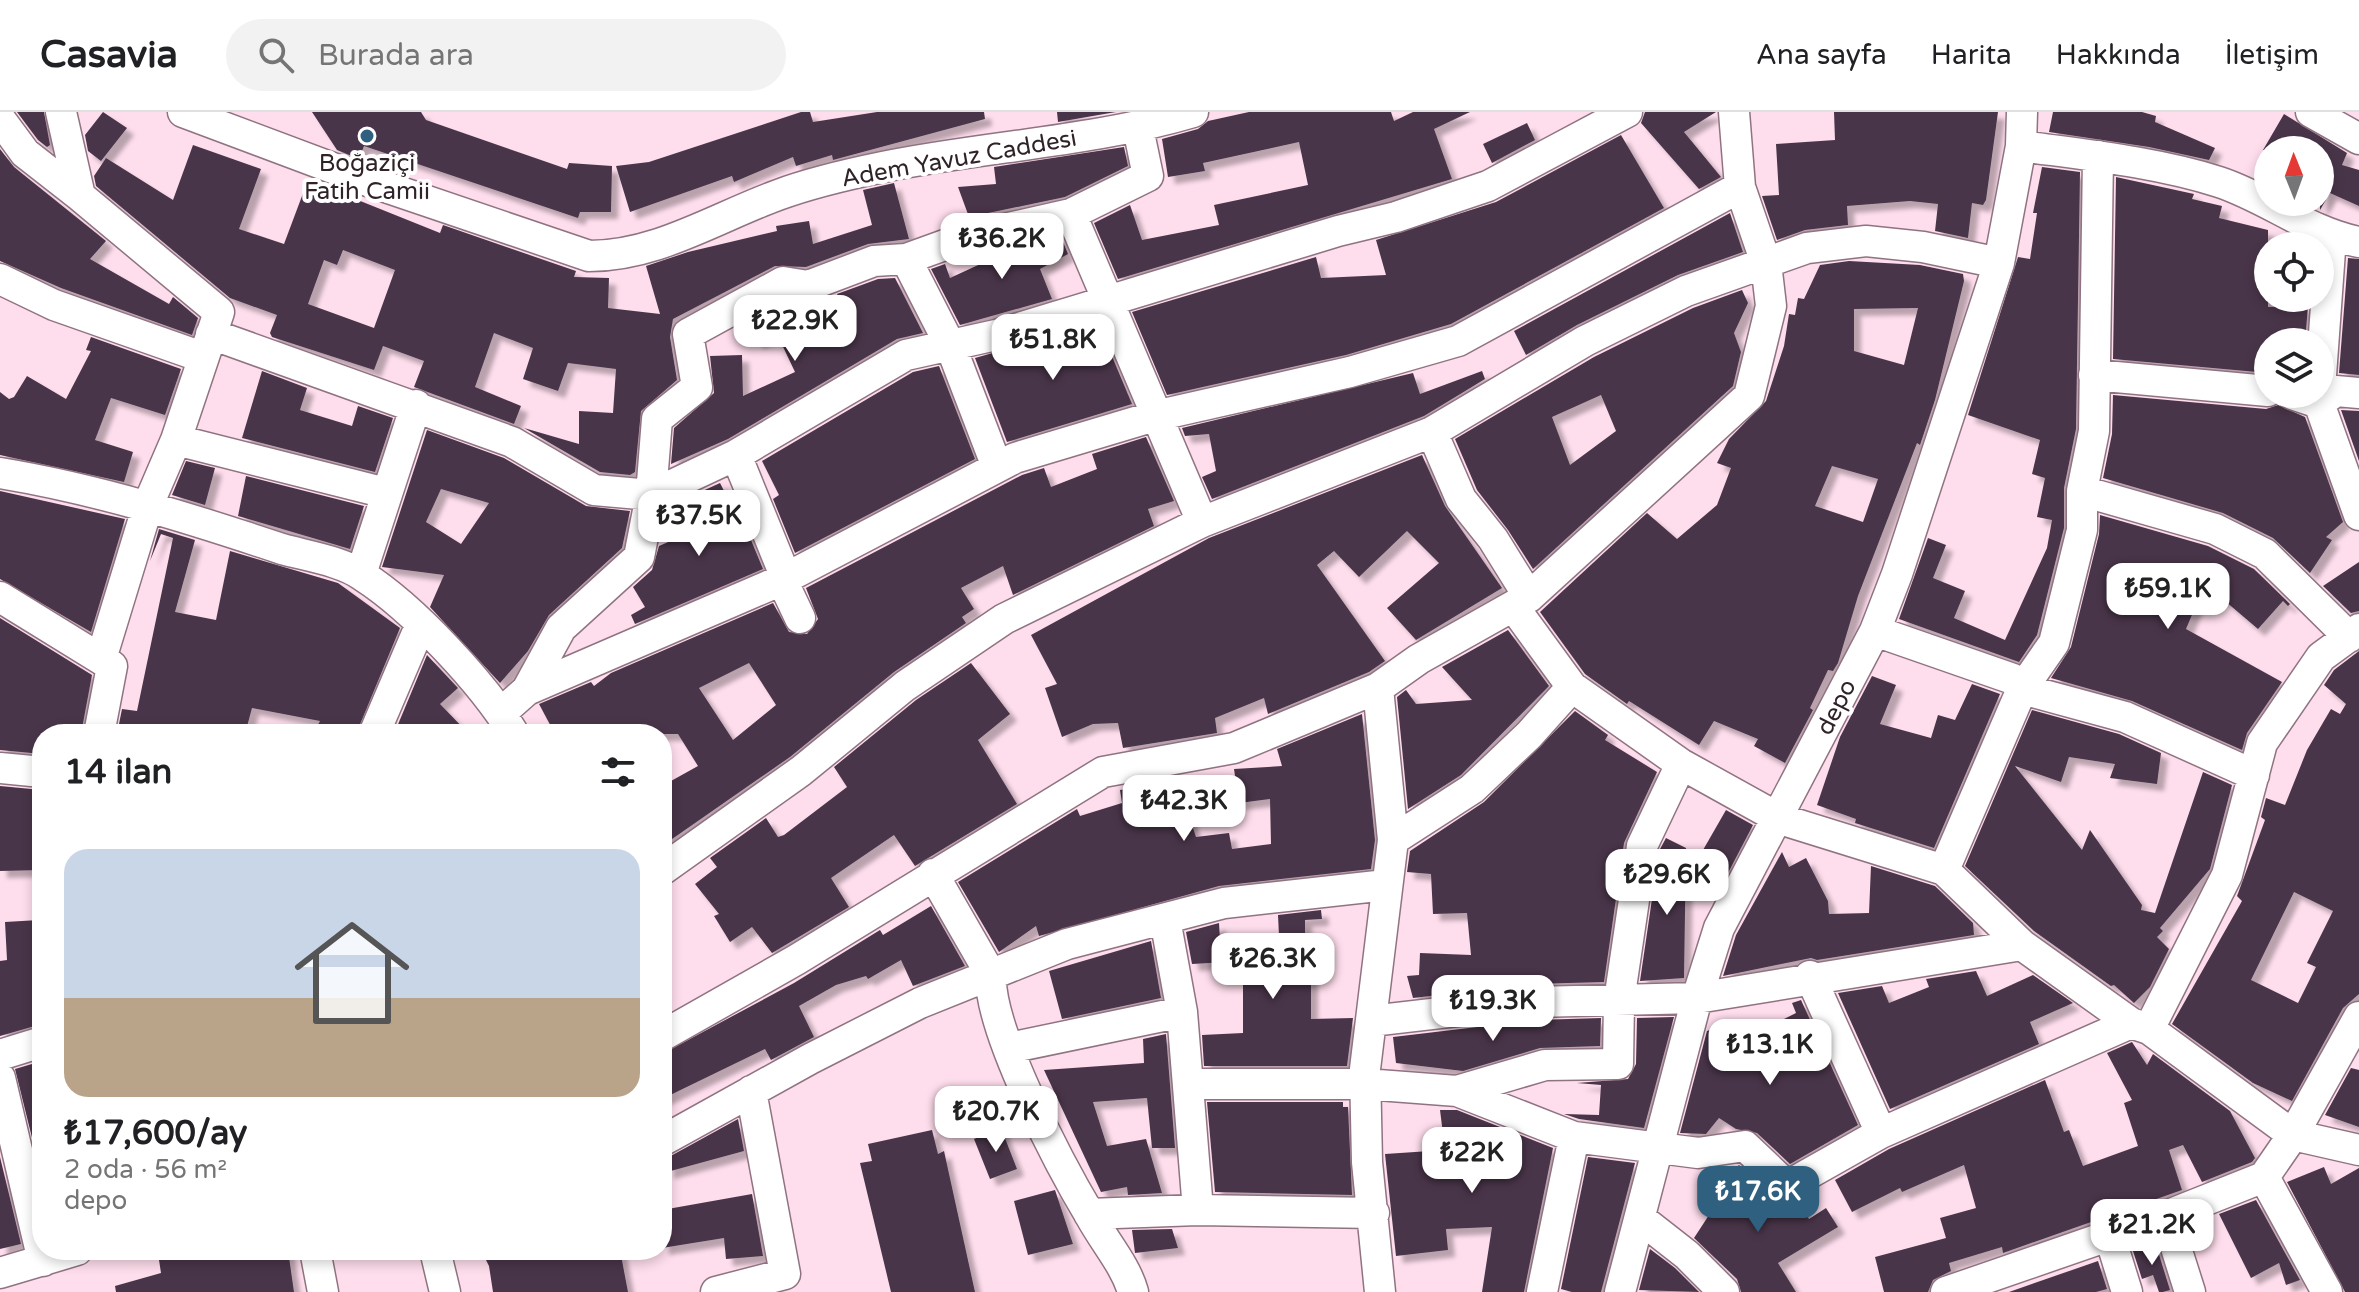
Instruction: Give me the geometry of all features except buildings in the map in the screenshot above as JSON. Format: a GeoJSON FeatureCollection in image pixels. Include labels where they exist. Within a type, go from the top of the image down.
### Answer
{"type":"FeatureCollection","features":[{"type":"Feature","properties":{"kind":"street"},"geometry":{"type":"LineString","coordinates":[[61,112],[80,196]]}},
{"type":"Feature","properties":{"kind":"street","name":"Adem Yavuz Caddesi"},"geometry":{"type":"LineString","coordinates":[[183,112],[362,179],[589,256],[615,256],[670,241],[780,194],[883,167],[1138,128],[1193,112]]}},
{"type":"Feature","properties":{"kind":"street"},"geometry":{"type":"LineString","coordinates":[[0,279],[54,305],[416,405],[512,442],[594,490],[651,495],[736,455],[906,355],[951,347],[1338,231],[1396,217],[1488,186],[1627,112]]}},
{"type":"Feature","properties":{"kind":"street"},"geometry":{"type":"LineString","coordinates":[[672,1030],[796,960],[1103,772],[1234,748],[1378,688],[1419,659],[1521,602],[1749,396],[1771,306],[1766,263],[1740,187],[1734,112]]}},
{"type":"Feature","properties":{"kind":"street","name":"depo"},"geometry":{"type":"LineString","coordinates":[[1620,1292],[1697,998],[1719,928],[1780,819],[1875,631],[1897,574],[1999,263],[2021,146],[2022,112]]}},
{"type":"Feature","properties":{"kind":"street"},"geometry":{"type":"LineString","coordinates":[[2311,112],[2359,139]]}},
{"type":"Feature","properties":{"kind":"street"},"geometry":{"type":"LineString","coordinates":[[0,119],[25,153],[219,312],[176,440],[148,505],[101,659]]}},
{"type":"Feature","properties":{"kind":"street"},"geometry":{"type":"LineString","coordinates":[[0,473],[63,484],[148,505],[361,574],[421,624],[507,724],[561,628],[639,557],[651,495],[657,419],[697,387],[688,334],[783,282],[808,286],[874,261],[906,259],[964,238],[1071,214],[1148,176],[1138,128]]}},
{"type":"Feature","properties":{"kind":"street"},"geometry":{"type":"LineString","coordinates":[[2021,146],[2098,156],[2220,183],[2345,240],[2323,328]]}},
{"type":"Feature","properties":{"kind":"street"},"geometry":{"type":"LineString","coordinates":[[1944,870],[2022,689],[2054,643],[2082,530],[2082,491],[2094,431],[2098,156]]}},
{"type":"Feature","properties":{"kind":"street"},"geometry":{"type":"LineString","coordinates":[[527,690],[784,579],[1015,458],[1155,416],[1350,372],[1458,341],[1740,187]]}},
{"type":"Feature","properties":{"kind":"street"},"geometry":{"type":"LineString","coordinates":[[1071,214],[1202,522]]}},
{"type":"Feature","properties":{"kind":"street"},"geometry":{"type":"LineString","coordinates":[[672,863],[801,771],[905,686],[1004,619],[1202,522],[1432,432],[1585,341],[1686,291],[1807,248],[1866,241],[1923,247],[1999,263]]}},
{"type":"Feature","properties":{"kind":"street"},"geometry":{"type":"LineString","coordinates":[[906,259],[951,347],[997,467]]}},
{"type":"Feature","properties":{"kind":"street"},"geometry":{"type":"LineString","coordinates":[[2094,375],[2254,390]]}},
{"type":"Feature","properties":{"kind":"street"},"geometry":{"type":"LineString","coordinates":[[2334,392],[2359,393]]}},
{"type":"Feature","properties":{"kind":"street"},"geometry":{"type":"LineString","coordinates":[[361,574],[416,405]]}},
{"type":"Feature","properties":{"kind":"street"},"geometry":{"type":"LineString","coordinates":[[2310,408],[2359,515]]}},
{"type":"Feature","properties":{"kind":"street"},"geometry":{"type":"LineString","coordinates":[[1432,432],[1461,499],[1493,539],[1521,602],[1572,687],[1681,764],[1780,819],[1944,870],[2022,945],[2293,1135],[2359,1150]]}},
{"type":"Feature","properties":{"kind":"street"},"geometry":{"type":"LineString","coordinates":[[176,440],[386,493]]}},
{"type":"Feature","properties":{"kind":"street"},"geometry":{"type":"LineString","coordinates":[[736,455],[800,618]]}},
{"type":"Feature","properties":{"kind":"street"},"geometry":{"type":"LineString","coordinates":[[1189,1084],[1365,1084],[1457,1091],[1574,1137],[1698,1153],[1745,1146],[1787,1186],[1881,1133],[2140,1026],[2227,875],[2262,743],[2321,657],[2354,633],[2265,554],[2215,529],[2082,491]]}},
{"type":"Feature","properties":{"kind":"street"},"geometry":{"type":"LineString","coordinates":[[0,597],[112,666],[101,724]]}},
{"type":"Feature","properties":{"kind":"street"},"geometry":{"type":"LineString","coordinates":[[378,724],[421,624]]}},
{"type":"Feature","properties":{"kind":"street"},"geometry":{"type":"LineString","coordinates":[[1875,631],[2013,679],[2022,689],[2125,717],[2254,775]]}},
{"type":"Feature","properties":{"kind":"street"},"geometry":{"type":"LineString","coordinates":[[1393,840],[1472,789],[1529,735],[1572,687]]}},
{"type":"Feature","properties":{"kind":"street"},"geometry":{"type":"LineString","coordinates":[[1378,688],[1393,840],[1365,1084],[1367,1162],[1380,1292]]}},
{"type":"Feature","properties":{"kind":"street"},"geometry":{"type":"LineString","coordinates":[[1457,1091],[1545,1065],[1618,1064],[1619,1001],[1642,846],[1681,764]]}},
{"type":"Feature","properties":{"kind":"street"},"geometry":{"type":"LineString","coordinates":[[0,768],[32,771]]}},
{"type":"Feature","properties":{"kind":"street"},"geometry":{"type":"LineString","coordinates":[[933,874],[991,975],[990,993],[1009,1048],[1057,1155],[1133,1292]]}},
{"type":"Feature","properties":{"kind":"street"},"geometry":{"type":"LineString","coordinates":[[672,1135],[920,1003],[1067,944],[1224,903],[1386,885]]}},
{"type":"Feature","properties":{"kind":"street"},"geometry":{"type":"LineString","coordinates":[[1165,919],[1182,1012],[1198,1210]]}},
{"type":"Feature","properties":{"kind":"street"},"geometry":{"type":"LineString","coordinates":[[1371,1021],[1535,1002],[1697,998],[1810,976],[2022,945]]}},
{"type":"Feature","properties":{"kind":"street"},"geometry":{"type":"LineString","coordinates":[[1810,976],[1881,1133]]}},
{"type":"Feature","properties":{"kind":"street"},"geometry":{"type":"LineString","coordinates":[[1009,1048],[1182,1012]]}},
{"type":"Feature","properties":{"kind":"street"},"geometry":{"type":"LineString","coordinates":[[1961,1289],[2166,1216],[2264,1177],[2293,1135],[2359,1017]]}},
{"type":"Feature","properties":{"kind":"street"},"geometry":{"type":"LineString","coordinates":[[0,1055],[32,1045]]}},
{"type":"Feature","properties":{"kind":"street"},"geometry":{"type":"LineString","coordinates":[[0,1078],[32,1214]]}},
{"type":"Feature","properties":{"kind":"street"},"geometry":{"type":"LineString","coordinates":[[716,1292],[785,1274],[751,1091]]}},
{"type":"Feature","properties":{"kind":"street"},"geometry":{"type":"LineString","coordinates":[[1542,1292],[1574,1137]]}},
{"type":"Feature","properties":{"kind":"street"},"geometry":{"type":"LineString","coordinates":[[2264,1177],[2327,1292]]}},
{"type":"Feature","properties":{"kind":"street"},"geometry":{"type":"LineString","coordinates":[[1089,1214],[1198,1210],[1374,1213]]}},
{"type":"Feature","properties":{"kind":"street"},"geometry":{"type":"LineString","coordinates":[[2166,1216],[2190,1292]]}},
{"type":"Feature","properties":{"kind":"street"},"geometry":{"type":"LineString","coordinates":[[1641,1219],[1687,1255],[1724,1292]]}},
{"type":"Feature","properties":{"kind":"street"},"geometry":{"type":"LineString","coordinates":[[2109,1234],[2127,1292]]}},
{"type":"Feature","properties":{"kind":"street"},"geometry":{"type":"LineString","coordinates":[[0,1273],[46,1260]]}},
{"type":"Feature","properties":{"kind":"street"},"geometry":{"type":"LineString","coordinates":[[317,1260],[323,1292]]}},
{"type":"Feature","properties":{"kind":"street"},"geometry":{"type":"LineString","coordinates":[[437,1260],[445,1292]]}},
{"type":"Feature","properties":{"kind":"place","name":"Boğaziçi Fatih Camii"},"geometry":{"type":"Point","coordinates":[367,136]}}]}
